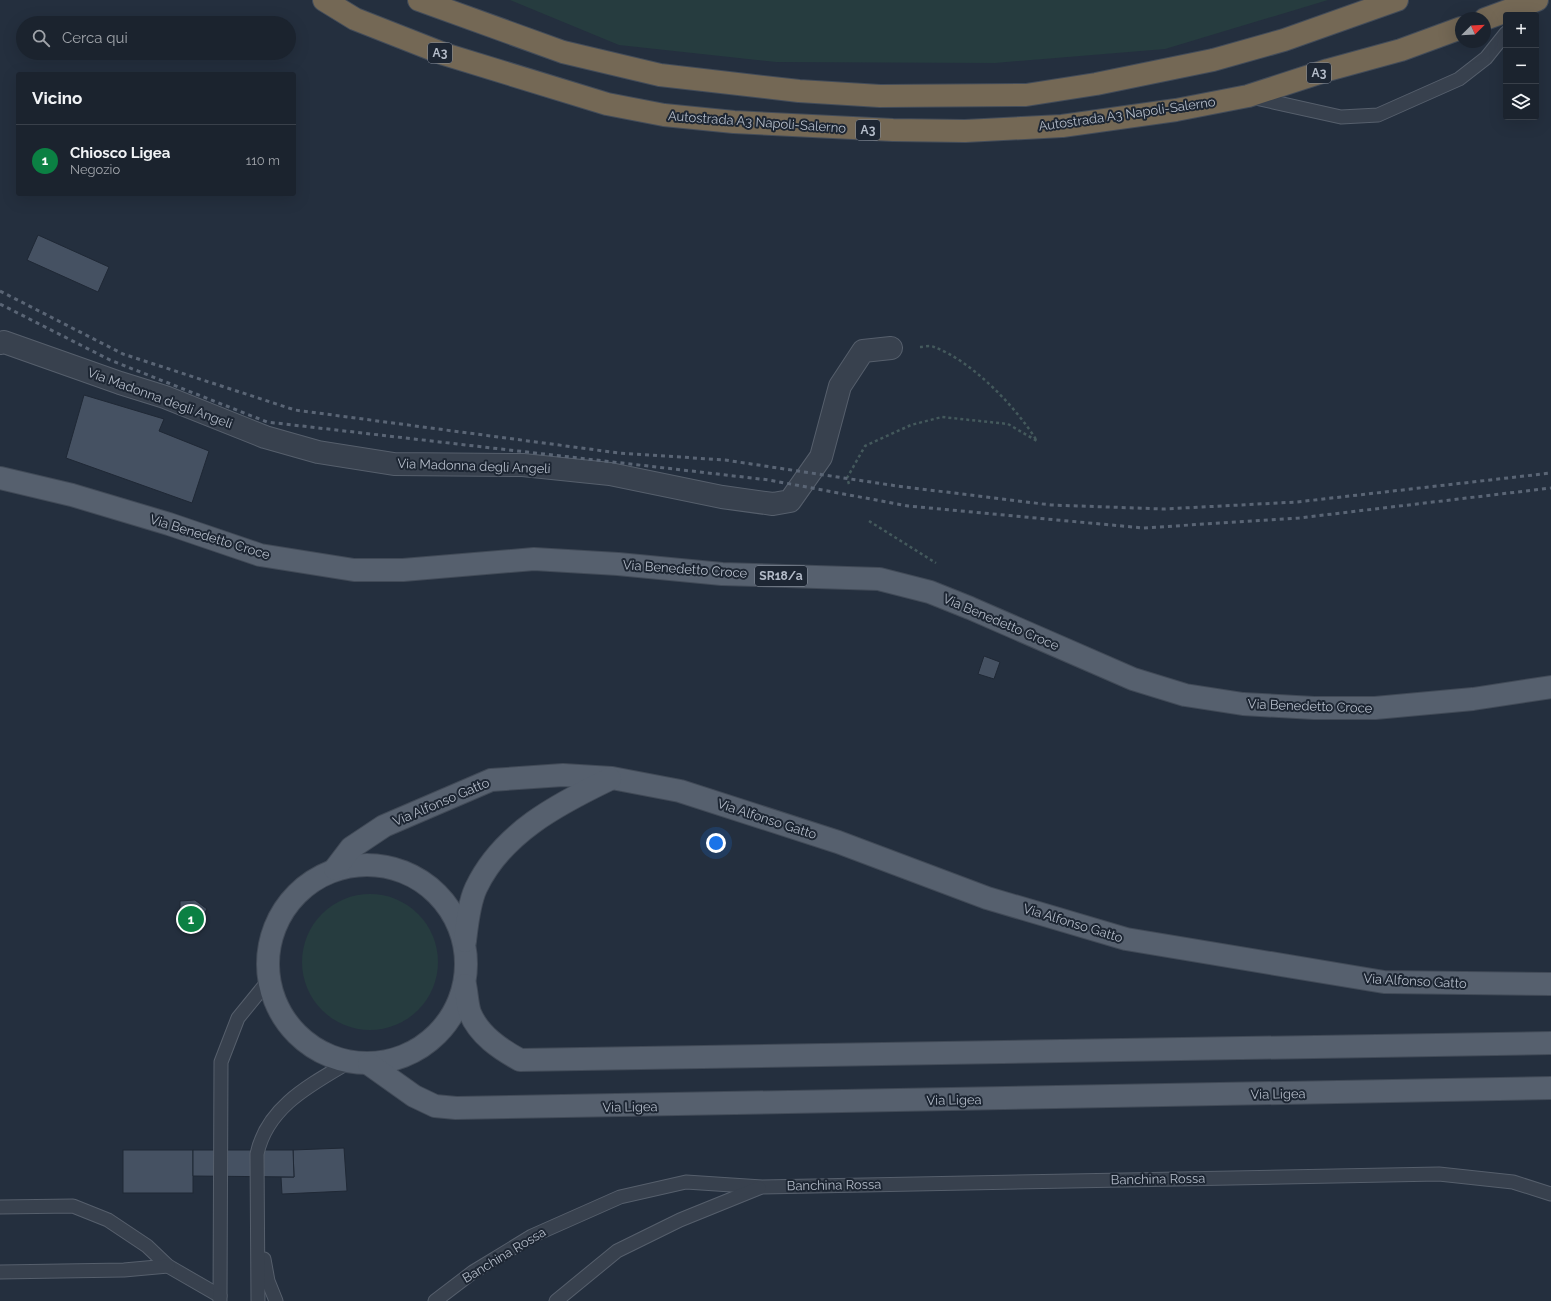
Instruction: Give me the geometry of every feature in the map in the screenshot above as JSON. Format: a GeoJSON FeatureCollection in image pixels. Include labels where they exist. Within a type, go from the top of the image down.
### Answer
{"type":"FeatureCollection","features":[{"type":"Feature","properties":{"kind":"highway","name":"Autostrada A3 Napoli-Salerno"},"geometry":{"type":"LineString","coordinates":[[324,0],[355,19],[444,54],[607,104],[664,115],[804,127],[893,130],[965,131],[1062,126],[1176,110],[1248,96],[1328,70],[1401,50],[1455,30]]}},
{"type":"Feature","properties":{"kind":"highway"},"geometry":{"type":"LineString","coordinates":[[419,0],[563,52],[660,75],[800,91],[880,96],[1026,95],[1096,84],[1212,60],[1284,40],[1397,0]]}},
{"type":"Feature","properties":{"kind":"highway"},"geometry":{"type":"LineString","coordinates":[[1491,17],[1529,6]]}},
{"type":"Feature","properties":{"kind":"main road","name":"Via Benedetto Croce"},"geometry":{"type":"LineString","coordinates":[[0,478],[72,494],[169,524],[260,555],[354,570],[403,570],[534,559],[618,564],[722,574],[879,579],[930,592],[943,597],[1133,679],[1186,695],[1243,704],[1314,708],[1375,708],[1473,699],[1551,687]]}},
{"type":"Feature","properties":{"kind":"main road","name":"Via Alfonso Gatto"},"geometry":{"type":"LineString","coordinates":[[335,869],[351,848],[384,826],[491,780],[563,775],[612,778],[680,791],[838,842],[988,898],[1126,939],[1384,982],[1551,984]]}},
{"type":"Feature","properties":{"kind":"main road"},"geometry":{"type":"LineString","coordinates":[[465,942],[457,920],[444,900],[426,883],[405,872],[382,865],[358,864],[335,869],[310,882],[289,901],[278,919],[271,939],[268,960],[269,980],[276,1004],[288,1024],[305,1042],[326,1055],[359,1063],[398,1059],[422,1048],[443,1029],[457,1008],[465,985],[467,964],[465,942],[468,920],[476,889],[500,851],[515,837],[560,804],[612,778]]}},
{"type":"Feature","properties":{"kind":"main road"},"geometry":{"type":"LineString","coordinates":[[465,985],[470,1013],[484,1034],[498,1048],[520,1060],[1551,1043]]}},
{"type":"Feature","properties":{"kind":"main road","name":"Via Ligea"},"geometry":{"type":"LineString","coordinates":[[359,1063],[414,1096],[435,1106],[456,1108],[1551,1088]]}},
{"type":"Feature","properties":{"kind":"street","name":"Via Madonna degli Angeli"},"geometry":{"type":"LineString","coordinates":[[0,343],[4,342],[120,383],[165,397],[265,437],[318,452],[394,464],[523,465],[610,474],[722,497],[774,504],[790,501],[821,457],[840,386],[863,351],[891,348]]}},
{"type":"Feature","properties":{"kind":"lane"},"geometry":{"type":"LineString","coordinates":[[1248,96],[1341,117],[1378,115],[1459,79],[1486,58],[1503,37]]}},
{"type":"Feature","properties":{"kind":"lane"},"geometry":{"type":"LineString","coordinates":[[220,1299],[221,1062],[238,1018],[269,980]]}},
{"type":"Feature","properties":{"kind":"lane"},"geometry":{"type":"LineString","coordinates":[[258,1301],[259,1235],[257,1154],[259,1144],[269,1122],[285,1104],[303,1089],[359,1063]]}},
{"type":"Feature","properties":{"kind":"lane","name":"Banchina Rossa"},"geometry":{"type":"LineString","coordinates":[[435,1301],[473,1272],[532,1236],[620,1197],[686,1182],[762,1187],[1439,1174],[1513,1182],[1551,1194]]}},
{"type":"Feature","properties":{"kind":"lane","name":"Banchina Rossa"},"geometry":{"type":"LineString","coordinates":[[556,1301],[617,1251],[680,1220],[762,1187]]}},
{"type":"Feature","properties":{"kind":"lane"},"geometry":{"type":"LineString","coordinates":[[0,1207],[73,1206],[108,1220],[147,1246],[168,1266],[220,1299]]}},
{"type":"Feature","properties":{"kind":"lane"},"geometry":{"type":"LineString","coordinates":[[259,1235],[268,1282],[276,1301]]}},
{"type":"Feature","properties":{"kind":"lane"},"geometry":{"type":"LineString","coordinates":[[0,1272],[124,1270],[168,1266]]}},
{"type":"Feature","properties":{"kind":"path"},"geometry":{"type":"LineString","coordinates":[[849,484],[847,478],[865,446],[911,425],[942,417],[1008,424],[1038,442],[1031,431],[1000,396],[971,367],[932,346],[891,348]]}},
{"type":"Feature","properties":{"kind":"green space"},"geometry":{"type":"Polygon","coordinates":[[[510,0],[1328,0],[1165,49],[995,63],[776,62],[619,45],[510,0]]]}},
{"type":"Feature","properties":{"kind":"green space"},"geometry":{"type":"Polygon","coordinates":[[[377,894],[390,896],[408,905],[423,919],[436,942],[438,962],[436,982],[427,1000],[413,1015],[390,1028],[363,1030],[350,1028],[332,1019],[317,1005],[304,982],[302,955],[304,942],[313,924],[327,909],[350,896],[377,894]]]}},
{"type":"Feature","properties":{"kind":"building"},"geometry":{"type":"Polygon","coordinates":[[[38,235],[109,267],[98,292],[27,260],[38,235]]]}},
{"type":"Feature","properties":{"kind":"building"},"geometry":{"type":"Polygon","coordinates":[[[84,395],[164,419],[159,431],[209,451],[192,503],[66,458],[84,395]]]}},
{"type":"Feature","properties":{"kind":"building"},"geometry":{"type":"Polygon","coordinates":[[[984,656],[1000,662],[994,679],[978,674],[984,656]]]}},
{"type":"Feature","properties":{"kind":"building"},"geometry":{"type":"Polygon","coordinates":[[[195,900],[207,909],[195,929],[180,928],[180,901],[195,900]]]}},
{"type":"Feature","properties":{"kind":"building"},"geometry":{"type":"Polygon","coordinates":[[[344,1148],[347,1191],[282,1194],[281,1177],[294,1177],[293,1150],[344,1148]]]}},
{"type":"Feature","properties":{"kind":"building"},"geometry":{"type":"Polygon","coordinates":[[[123,1150],[193,1150],[193,1193],[123,1193],[123,1150]]]}},
{"type":"Feature","properties":{"kind":"building"},"geometry":{"type":"Polygon","coordinates":[[[193,1150],[293,1150],[294,1177],[193,1176],[193,1150]]]}},
{"type":"Feature","properties":{"kind":"railway"},"geometry":{"type":"LineString","coordinates":[[0,291],[123,354],[295,410],[619,453],[725,460],[897,486],[1051,505],[1164,509],[1297,502],[1551,473]]}},
{"type":"Feature","properties":{"kind":"railway"},"geometry":{"type":"LineString","coordinates":[[0,304],[110,360],[267,422],[769,480],[908,506],[1143,528],[1299,518],[1551,488]]}},
{"type":"Feature","properties":{"kind":"place","name":"Chiosco Ligea"},"geometry":{"type":"Point","coordinates":[191,919]}}]}
